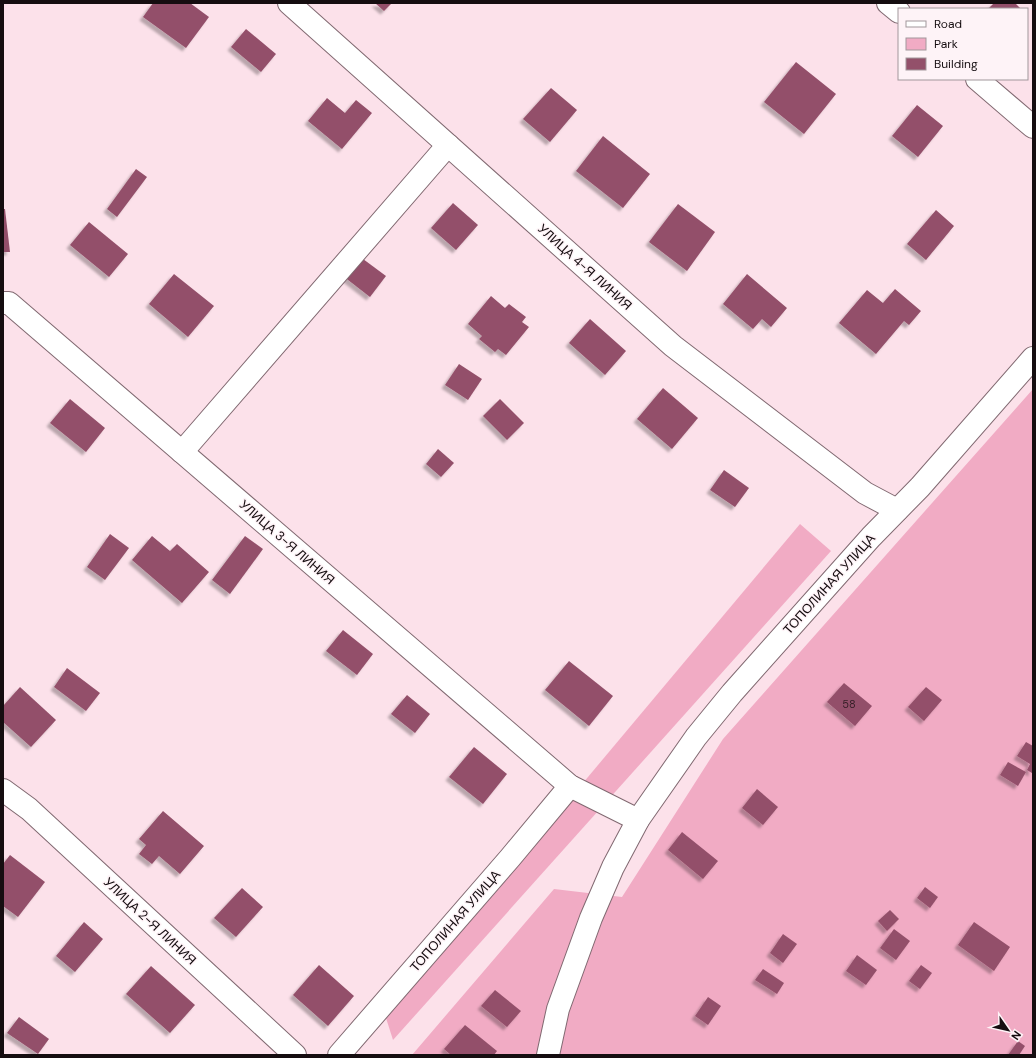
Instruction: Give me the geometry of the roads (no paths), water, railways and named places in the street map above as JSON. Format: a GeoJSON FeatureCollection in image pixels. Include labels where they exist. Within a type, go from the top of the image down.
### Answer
{"type":"FeatureCollection","features":[{"type":"Feature","properties":{"kind":"street","name":"УЛИЦА 4-Я ЛИНИЯ"},"geometry":{"type":"LineString","coordinates":[[289,3],[673,346],[865,493],[896,510]]}},
{"type":"Feature","properties":{"kind":"street"},"geometry":{"type":"LineString","coordinates":[[888,3],[898,11]]}},
{"type":"Feature","properties":{"kind":"street"},"geometry":{"type":"LineString","coordinates":[[978,80],[1033,127]]}},
{"type":"Feature","properties":{"kind":"street"},"geometry":{"type":"LineString","coordinates":[[182,452],[448,145]]}},
{"type":"Feature","properties":{"kind":"street","name":"УЛИЦА 3-Я ЛИНИЯ"},"geometry":{"type":"LineString","coordinates":[[3,303],[9,303],[570,786],[638,820]]}},
{"type":"Feature","properties":{"kind":"street","name":"ТОПОЛИНАЯ УЛИЦА"},"geometry":{"type":"LineString","coordinates":[[548,1055],[558,1009],[590,918],[613,867],[638,820],[696,737],[732,693],[896,510],[920,487],[1033,358]]}},
{"type":"Feature","properties":{"kind":"street","name":"ТОПОЛИНАЯ УЛИЦА"},"geometry":{"type":"LineString","coordinates":[[339,1055],[570,786]]}},
{"type":"Feature","properties":{"kind":"street","name":"УЛИЦА 2-Я ЛИНИЯ"},"geometry":{"type":"LineString","coordinates":[[3,790],[29,809],[295,1055]]}}]}
